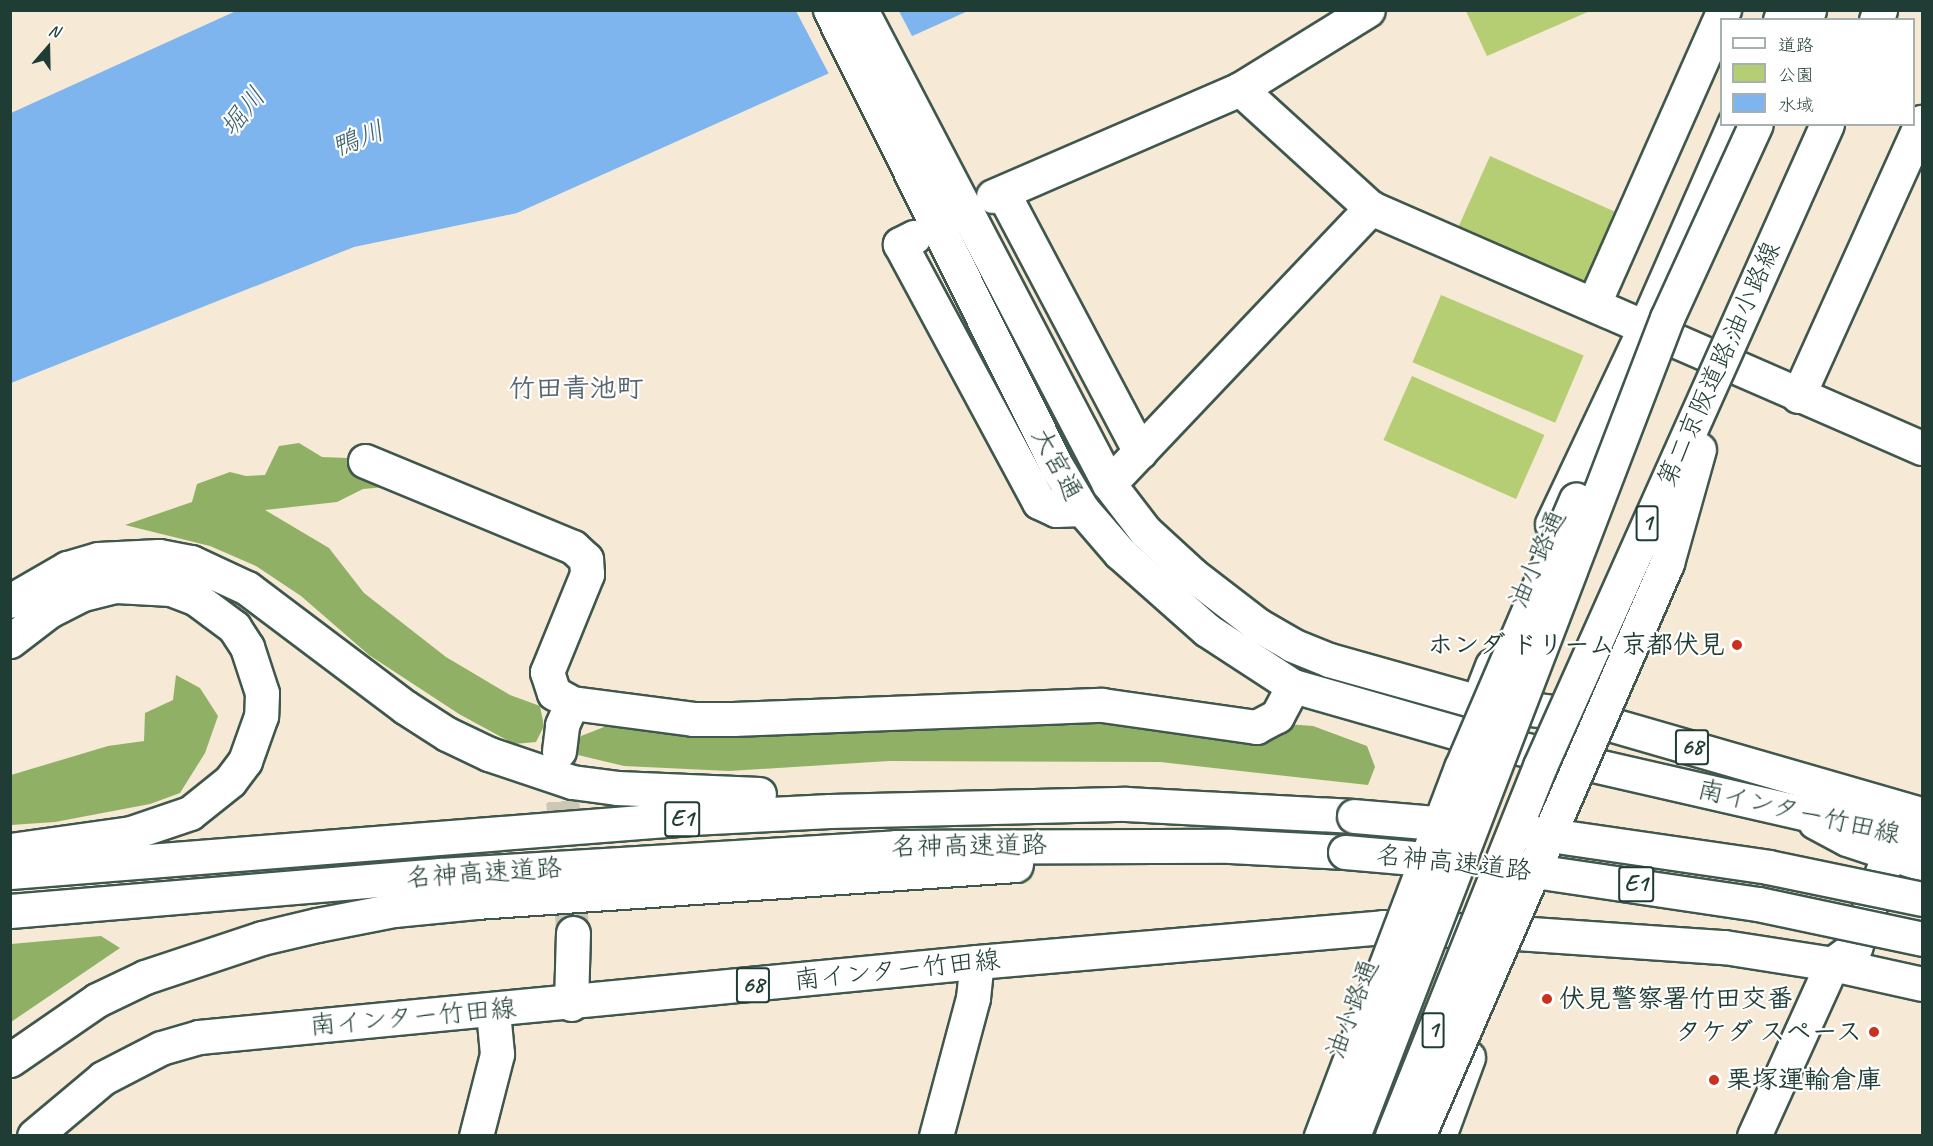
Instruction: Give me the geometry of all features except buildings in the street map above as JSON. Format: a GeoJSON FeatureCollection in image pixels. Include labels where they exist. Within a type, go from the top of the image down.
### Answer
{"type":"FeatureCollection","features":[{"type":"Feature","properties":{"kind":"main road","name":"大宮通"},"geometry":{"type":"LineString","coordinates":[[830,10],[909,136],[1109,484],[1145,531],[1193,575],[1292,645],[1404,684],[1478,702]]}},
{"type":"Feature","properties":{"kind":"main road","name":"大宮通"},"geometry":{"type":"LineString","coordinates":[[861,10],[977,312],[1082,509],[1162,593],[1207,630],[1293,686],[1465,735]]}},
{"type":"Feature","properties":{"kind":"main road"},"geometry":{"type":"LineString","coordinates":[[1140,452],[998,194],[1240,89],[1368,10]]}},
{"type":"Feature","properties":{"kind":"main road"},"geometry":{"type":"LineString","coordinates":[[1594,303],[1720,19]]}},
{"type":"Feature","properties":{"kind":"main road"},"geometry":{"type":"LineString","coordinates":[[1240,89],[1371,208],[1594,303],[1656,323],[1729,356],[1798,396],[1923,448]]}},
{"type":"Feature","properties":{"kind":"main road"},"geometry":{"type":"LineString","coordinates":[[1798,396],[1923,123]]}},
{"type":"Feature","properties":{"kind":"main road","name":"油小路通"},"geometry":{"type":"LineString","coordinates":[[1304,1136],[1383,927],[1465,735],[1530,570],[1656,323],[1733,126]]}},
{"type":"Feature","properties":{"kind":"main road","name":"1"},"geometry":{"type":"LineString","coordinates":[[1353,1136],[1656,323],[1755,126]]}},
{"type":"Feature","properties":{"kind":"main road","name":"第二京阪道路;油小路線"},"geometry":{"type":"LineString","coordinates":[[1392,1136],[1536,777],[1729,356],[1826,126]]}},
{"type":"Feature","properties":{"kind":"main road"},"geometry":{"type":"LineString","coordinates":[[1439,1136],[1468,1056],[1539,802],[1729,356],[1840,126]]}},
{"type":"Feature","properties":{"kind":"main road"},"geometry":{"type":"LineString","coordinates":[[1109,484],[1371,208]]}},
{"type":"Feature","properties":{"kind":"main road"},"geometry":{"type":"LineString","coordinates":[[914,237],[900,244],[1039,502],[1056,510],[1082,509]]}},
{"type":"Feature","properties":{"kind":"main road"},"geometry":{"type":"LineString","coordinates":[[1321,1136],[1461,768],[1555,542],[1656,323]]}},
{"type":"Feature","properties":{"kind":"main road"},"geometry":{"type":"LineString","coordinates":[[1418,1136],[1666,563],[1729,356]]}},
{"type":"Feature","properties":{"kind":"main road"},"geometry":{"type":"LineString","coordinates":[[366,461],[573,547],[586,559],[587,574],[547,672],[554,693],[572,703],[693,719],[1102,705],[1256,727],[1277,716],[1293,686]]}},
{"type":"Feature","properties":{"kind":"main road"},"geometry":{"type":"LineString","coordinates":[[10,602],[58,572],[98,559],[159,556],[191,562],[247,588],[405,706],[447,734],[489,754],[572,782],[663,793],[1037,799],[1126,804]]}},
{"type":"Feature","properties":{"kind":"main road"},"geometry":{"type":"LineString","coordinates":[[10,640],[49,611],[83,594],[117,586],[171,589],[195,598],[234,627],[248,647],[262,693],[261,716],[245,761],[230,781],[190,813],[131,833],[10,850]]}},
{"type":"Feature","properties":{"kind":"main road","name":"南インター竹田線"},"geometry":{"type":"LineString","coordinates":[[1478,702],[1578,715],[1916,810]]}},
{"type":"Feature","properties":{"kind":"main road"},"geometry":{"type":"LineString","coordinates":[[559,751],[562,725],[572,703]]}},
{"type":"Feature","properties":{"kind":"main road","name":"南インター竹田線"},"geometry":{"type":"LineString","coordinates":[[1465,735],[1806,816],[1923,840]]}},
{"type":"Feature","properties":{"kind":"main road","name":"名神高速道路"},"geometry":{"type":"LineString","coordinates":[[10,872],[690,818],[977,805],[1126,804],[1354,816],[1624,845],[1768,867],[1923,900]]}},
{"type":"Feature","properties":{"kind":"main road"},"geometry":{"type":"LineString","coordinates":[[1806,816],[1847,839],[1923,864]]}},
{"type":"Feature","properties":{"kind":"main road","name":"名神高速道路"},"geometry":{"type":"LineString","coordinates":[[10,911],[735,855],[1055,844],[1230,846],[1345,852],[1623,882],[1758,904],[1923,939]]}},
{"type":"Feature","properties":{"kind":"main road"},"geometry":{"type":"LineString","coordinates":[[10,1060],[98,1000],[146,976],[262,938],[394,910],[585,893],[963,870],[1230,846]]}},
{"type":"Feature","properties":{"kind":"main road"},"geometry":{"type":"LineString","coordinates":[[1754,1136],[1832,964],[1855,947],[1889,853]]}},
{"type":"Feature","properties":{"kind":"main road","name":"南インター竹田線"},"geometry":{"type":"LineString","coordinates":[[34,1136],[103,1078],[161,1048],[199,1037],[572,1004],[976,962],[1383,927],[1502,932],[1724,947],[1832,964],[1923,984]]}},
{"type":"Feature","properties":{"kind":"main road"},"geometry":{"type":"LineString","coordinates":[[572,1004],[573,933]]}},
{"type":"Feature","properties":{"kind":"main road"},"geometry":{"type":"LineString","coordinates":[[936,1136],[973,999],[976,962]]}},
{"type":"Feature","properties":{"kind":"main road"},"geometry":{"type":"LineString","coordinates":[[476,1136],[497,1054],[493,1011]]}},
{"type":"Feature","properties":{"kind":"green space"},"geometry":{"type":"Polygon","coordinates":[[[1466,11],[1590,11],[1487,56],[1466,11]]]}},
{"type":"Feature","properties":{"kind":"green space"},"geometry":{"type":"Polygon","coordinates":[[[1490,156],[1615,212],[1581,288],[1456,233],[1490,156]]]}},
{"type":"Feature","properties":{"kind":"green space"},"geometry":{"type":"Polygon","coordinates":[[[1441,295],[1584,356],[1555,423],[1412,362],[1441,295]]]}},
{"type":"Feature","properties":{"kind":"green space"},"geometry":{"type":"Polygon","coordinates":[[[1412,376],[1544,435],[1516,499],[1384,440],[1412,376]]]}},
{"type":"Feature","properties":{"kind":"green space"},"geometry":{"type":"Polygon","coordinates":[[[299,443],[322,457],[347,458],[363,471],[382,478],[385,487],[363,489],[337,502],[265,510],[329,548],[364,593],[446,657],[510,695],[540,706],[544,726],[536,742],[514,744],[459,714],[369,655],[301,596],[256,566],[210,546],[125,525],[192,502],[197,484],[230,472],[246,476],[265,475],[279,446],[299,443]]]}},
{"type":"Feature","properties":{"kind":"green space"},"geometry":{"type":"Polygon","coordinates":[[[176,675],[200,688],[218,716],[205,753],[180,793],[150,804],[55,822],[11,825],[11,775],[108,746],[144,741],[145,713],[173,700],[176,675]]]}},
{"type":"Feature","properties":{"kind":"green space"},"geometry":{"type":"Polygon","coordinates":[[[617,722],[1287,724],[1313,726],[1367,746],[1375,767],[1368,785],[1160,762],[889,761],[729,771],[624,766],[578,755],[574,743],[581,736],[617,722]]]}},
{"type":"Feature","properties":{"kind":"green space"},"geometry":{"type":"Polygon","coordinates":[[[101,936],[120,948],[11,1022],[11,944],[101,936]]]}},
{"type":"Feature","properties":{"kind":"water"},"geometry":{"type":"Polygon","coordinates":[[[236,11],[968,11],[517,213],[354,247],[11,383],[11,113],[236,11]]]}},
{"type":"Feature","properties":{"kind":"pier"},"geometry":{"type":"Polygon","coordinates":[[[796,11],[899,11],[913,38],[830,76],[796,11]]]}},
{"type":"Feature","properties":{"kind":"tunnel"},"geometry":{"type":"LineString","coordinates":[[559,752],[573,933]]}},
{"type":"Feature","properties":{"kind":"place","name":"ホンダ ドリーム 京都伏見"},"geometry":{"type":"Point","coordinates":[1737,645]}},
{"type":"Feature","properties":{"kind":"place","name":"伏見警察署竹田交番"},"geometry":{"type":"Point","coordinates":[1547,999]}},
{"type":"Feature","properties":{"kind":"place","name":"タケダ スペース"},"geometry":{"type":"Point","coordinates":[1874,1032]}},
{"type":"Feature","properties":{"kind":"place","name":"栗塚運輸倉庫"},"geometry":{"type":"Point","coordinates":[1714,1080]}},
{"type":"Feature","properties":{"kind":"district","name":"竹田青池町"},"geometry":{"type":"Point","coordinates":[576,389]}},
{"type":"Feature","properties":{"kind":"water label","name":"堀川"},"geometry":{"type":"Point","coordinates":[243,112]}},
{"type":"Feature","properties":{"kind":"water label","name":"鴨川"},"geometry":{"type":"Point","coordinates":[358,139]}}]}
